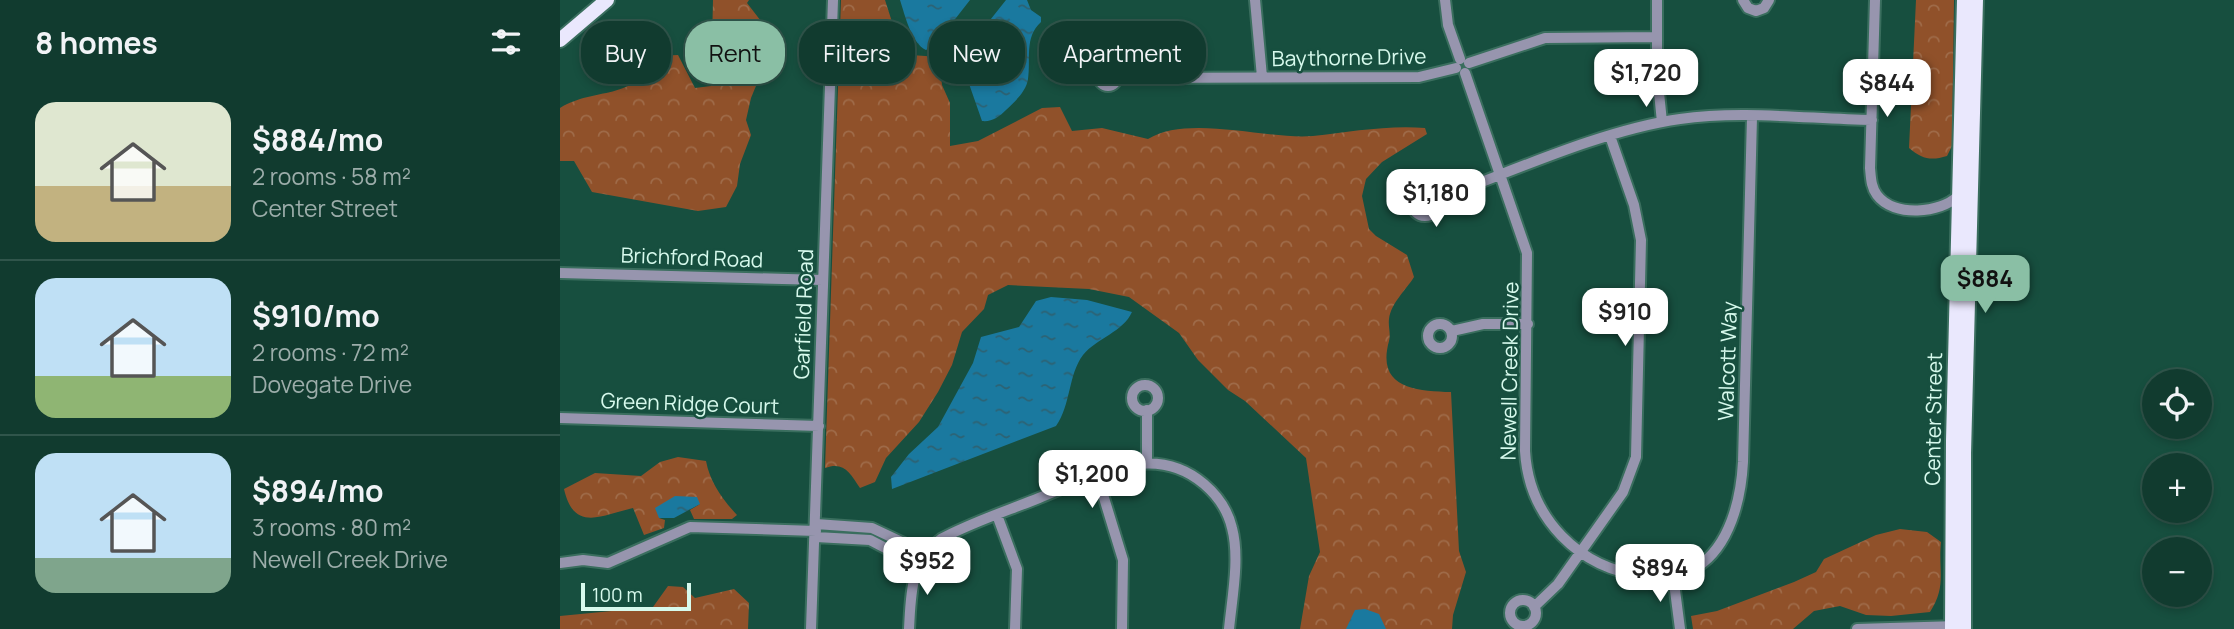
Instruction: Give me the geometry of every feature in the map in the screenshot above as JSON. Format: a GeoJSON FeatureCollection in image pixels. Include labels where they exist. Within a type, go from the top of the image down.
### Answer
{"type":"FeatureCollection","features":[{"type":"Feature","properties":{"kind":"main road"},"geometry":{"type":"LineString","coordinates":[[560,40],[607,0]]}},
{"type":"Feature","properties":{"kind":"main road","name":"Center Street"},"geometry":{"type":"LineString","coordinates":[[1958,628],[1958,196],[1964,0]]}},
{"type":"Feature","properties":{"kind":"main road","name":"Center Street"},"geometry":{"type":"LineString","coordinates":[[1958,567],[1976,0]]}},
{"type":"Feature","properties":{"kind":"street","name":"Garfield Road"},"geometry":{"type":"LineString","coordinates":[[811,629],[833,0]]}},
{"type":"Feature","properties":{"kind":"street"},"geometry":{"type":"LineString","coordinates":[[1255,0],[1262,77]]}},
{"type":"Feature","properties":{"kind":"street","name":"Newell Creek Drive"},"geometry":{"type":"LineString","coordinates":[[1445,0],[1448,25],[1527,253],[1527,473],[1547,519],[1580,554],[1620,571],[1650,576],[1673,575]]}},
{"type":"Feature","properties":{"kind":"street"},"geometry":{"type":"LineString","coordinates":[[1657,0],[1656,37],[1662,122]]}},
{"type":"Feature","properties":{"kind":"street"},"geometry":{"type":"LineString","coordinates":[[1743,0],[1748,8],[1756,11],[1764,8],[1769,0]]}},
{"type":"Feature","properties":{"kind":"street"},"geometry":{"type":"LineString","coordinates":[[1875,0],[1871,177],[1877,195],[1896,207],[1938,209],[1958,221]]}},
{"type":"Feature","properties":{"kind":"street","name":"Baythorne Drive"},"geometry":{"type":"LineString","coordinates":[[1206,77],[1424,77],[1545,38],[1656,37]]}},
{"type":"Feature","properties":{"kind":"street"},"geometry":{"type":"LineString","coordinates":[[1437,199],[1610,136],[1662,122],[1705,117],[1872,120]]}},
{"type":"Feature","properties":{"kind":"street","name":"Walcott Way"},"geometry":{"type":"LineString","coordinates":[[1673,575],[1695,568],[1717,548],[1728,528],[1742,477],[1752,117]]}},
{"type":"Feature","properties":{"kind":"street"},"geometry":{"type":"LineString","coordinates":[[1534,607],[1558,584],[1626,486],[1637,451],[1642,240],[1634,205],[1610,136]]}},
{"type":"Feature","properties":{"kind":"street"},"geometry":{"type":"LineString","coordinates":[[1938,209],[1958,196]]}},
{"type":"Feature","properties":{"kind":"street","name":"Brichford Road"},"geometry":{"type":"LineString","coordinates":[[560,273],[823,280]]}},
{"type":"Feature","properties":{"kind":"street"},"geometry":{"type":"LineString","coordinates":[[1452,331],[1483,324],[1528,324]]}},
{"type":"Feature","properties":{"kind":"street"},"geometry":{"type":"LineString","coordinates":[[1147,410],[1147,462]]}},
{"type":"Feature","properties":{"kind":"street","name":"Green Ridge Court"},"geometry":{"type":"LineString","coordinates":[[560,418],[819,426]]}},
{"type":"Feature","properties":{"kind":"street"},"geometry":{"type":"LineString","coordinates":[[909,629],[912,582],[921,559],[950,534],[1097,475],[1122,466],[1147,462],[1167,464],[1191,474],[1209,488],[1225,512],[1234,542],[1229,629]]}},
{"type":"Feature","properties":{"kind":"street"},"geometry":{"type":"LineString","coordinates":[[1097,475],[1124,560],[1122,629]]}},
{"type":"Feature","properties":{"kind":"street"},"geometry":{"type":"LineString","coordinates":[[997,515],[1017,569],[1015,629]]}},
{"type":"Feature","properties":{"kind":"street"},"geometry":{"type":"LineString","coordinates":[[560,563],[583,560],[608,563],[690,527],[816,531],[872,528],[921,559]]}},
{"type":"Feature","properties":{"kind":"street"},"geometry":{"type":"LineString","coordinates":[[1673,575],[1680,629]]}},
{"type":"Feature","properties":{"kind":"street"},"geometry":{"type":"LineString","coordinates":[[1857,629],[1958,628]]}},
{"type":"Feature","properties":{"kind":"green space"},"geometry":{"type":"Polygon","coordinates":[[[713,0],[749,0],[747,3],[761,21],[713,21],[713,0]]]}},
{"type":"Feature","properties":{"kind":"green space"},"geometry":{"type":"Polygon","coordinates":[[[841,0],[885,0],[892,21],[840,21],[841,0]]]}},
{"type":"Feature","properties":{"kind":"green space"},"geometry":{"type":"Polygon","coordinates":[[[1916,0],[1954,0],[1952,146],[1947,156],[1936,158],[1923,157],[1909,148],[1916,0]]]}},
{"type":"Feature","properties":{"kind":"green space"},"geometry":{"type":"Polygon","coordinates":[[[671,55],[678,55],[685,69],[685,84],[693,84],[695,88],[757,84],[746,120],[751,135],[740,164],[737,186],[726,207],[698,211],[592,192],[574,161],[560,161],[560,108],[573,101],[631,84],[671,84],[671,55]]]}},
{"type":"Feature","properties":{"kind":"green space"},"geometry":{"type":"Polygon","coordinates":[[[915,55],[929,56],[929,84],[942,84],[950,103],[950,146],[978,141],[1042,108],[1060,107],[1072,131],[1102,128],[1148,139],[1165,132],[1206,128],[1313,136],[1383,128],[1425,128],[1427,134],[1382,162],[1366,179],[1362,196],[1369,229],[1407,255],[1414,277],[1390,313],[1390,338],[1386,357],[1388,369],[1393,378],[1412,388],[1451,392],[1459,551],[1466,572],[1453,615],[1452,629],[1300,629],[1309,576],[1320,552],[1306,458],[1245,401],[1228,390],[1198,360],[1179,333],[1129,297],[1089,289],[1008,285],[988,295],[984,309],[962,332],[952,365],[938,392],[919,422],[886,458],[875,482],[860,488],[850,473],[842,467],[825,468],[838,84],[915,84],[915,55]]]}},
{"type":"Feature","properties":{"kind":"green space"},"geometry":{"type":"Polygon","coordinates":[[[678,457],[706,461],[717,490],[737,515],[732,519],[694,519],[690,510],[700,504],[659,518],[665,520],[664,528],[644,535],[633,508],[600,517],[582,516],[575,512],[569,503],[564,489],[595,473],[641,476],[660,462],[678,457]]]}},
{"type":"Feature","properties":{"kind":"green space"},"geometry":{"type":"Polygon","coordinates":[[[1900,529],[1927,532],[1941,542],[1940,586],[1930,612],[1891,616],[1866,615],[1840,606],[1814,611],[1793,629],[1693,629],[1691,616],[1717,611],[1794,582],[1816,572],[1824,559],[1876,535],[1900,529]]]}},
{"type":"Feature","properties":{"kind":"green space"},"geometry":{"type":"Polygon","coordinates":[[[668,586],[683,587],[695,598],[734,589],[749,603],[748,629],[560,629],[560,616],[653,607],[668,586]]]}},
{"type":"Feature","properties":{"kind":"water"},"geometry":{"type":"Polygon","coordinates":[[[900,0],[970,0],[954,21],[929,21],[929,48],[926,50],[915,40],[915,21],[906,21],[900,0]]]}},
{"type":"Feature","properties":{"kind":"water"},"geometry":{"type":"Polygon","coordinates":[[[1006,0],[1027,0],[1031,10],[1041,17],[1030,42],[1025,88],[1001,115],[982,121],[969,84],[1025,84],[1025,21],[989,21],[1006,0]]]}},
{"type":"Feature","properties":{"kind":"water"},"geometry":{"type":"Polygon","coordinates":[[[1051,297],[1087,300],[1132,312],[1123,325],[1083,355],[1056,426],[892,489],[891,477],[909,454],[938,427],[973,363],[981,337],[1019,327],[1036,301],[1051,297]]]}},
{"type":"Feature","properties":{"kind":"water"},"geometry":{"type":"Polygon","coordinates":[[[675,496],[697,497],[700,504],[674,518],[659,518],[655,508],[675,496]]]}},
{"type":"Feature","properties":{"kind":"water"},"geometry":{"type":"Polygon","coordinates":[[[1365,609],[1379,614],[1386,629],[1346,629],[1355,610],[1365,609]]]}}]}
